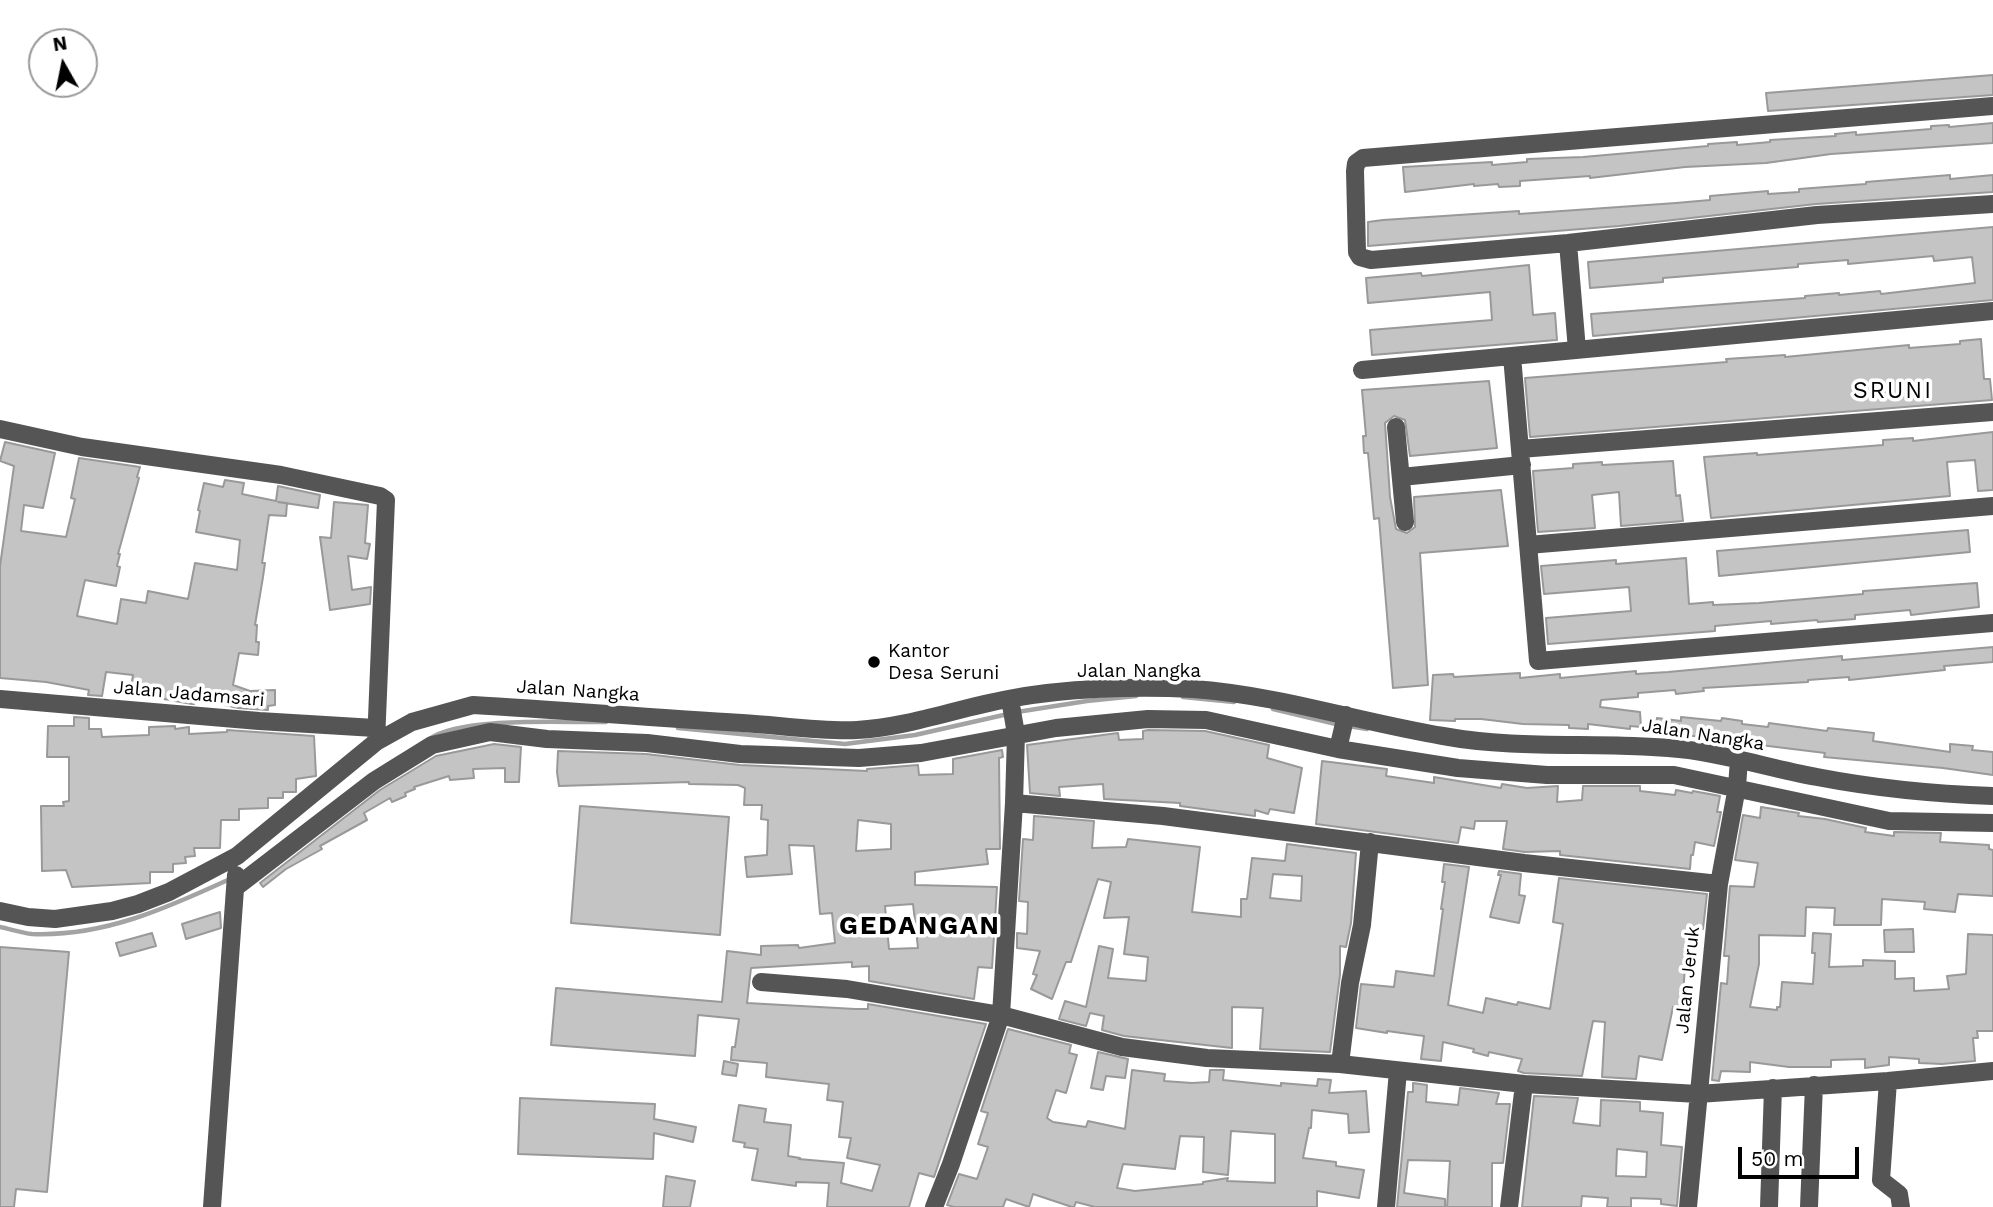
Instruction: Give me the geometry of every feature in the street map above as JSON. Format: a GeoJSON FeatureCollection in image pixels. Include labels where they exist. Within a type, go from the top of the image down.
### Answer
{"type":"FeatureCollection","features":[{"type":"Feature","properties":{"kind":"street"},"geometry":{"type":"LineString","coordinates":[[1993,106],[1363,158],[1356,163],[1357,252],[1360,257],[1371,260],[1567,243],[1817,215],[1993,204]]}},
{"type":"Feature","properties":{"kind":"street"},"geometry":{"type":"LineString","coordinates":[[1567,243],[1577,350]]}},
{"type":"Feature","properties":{"kind":"street"},"geometry":{"type":"LineString","coordinates":[[1362,370],[1993,311]]}},
{"type":"Feature","properties":{"kind":"street"},"geometry":{"type":"LineString","coordinates":[[1512,356],[1538,661],[1993,623]]}},
{"type":"Feature","properties":{"kind":"street"},"geometry":{"type":"LineString","coordinates":[[1401,477],[1521,457],[1993,412]]}},
{"type":"Feature","properties":{"kind":"street"},"geometry":{"type":"LineString","coordinates":[[1396,427],[1405,522]]}},
{"type":"Feature","properties":{"kind":"street"},"geometry":{"type":"LineString","coordinates":[[0,429],[82,447],[281,475],[380,496],[386,500],[376,735]]}},
{"type":"Feature","properties":{"kind":"street"},"geometry":{"type":"LineString","coordinates":[[1528,545],[1993,506]]}},
{"type":"Feature","properties":{"kind":"street","name":"Jalan Nangka"},"geometry":{"type":"LineString","coordinates":[[237,872],[376,735],[473,705],[856,730],[934,716],[1013,718],[1054,693],[1149,688],[1196,690],[1266,699],[1345,719],[1445,737],[1549,746],[1634,744],[1738,760],[1868,787],[1993,796]]}},
{"type":"Feature","properties":{"kind":"street","name":"Jalan Jadamsari"},"geometry":{"type":"LineString","coordinates":[[0,699],[245,720],[376,735]]}},
{"type":"Feature","properties":{"kind":"street"},"geometry":{"type":"LineString","coordinates":[[934,1207],[1001,1015],[1014,803],[1013,718]]}},
{"type":"Feature","properties":{"kind":"street"},"geometry":{"type":"LineString","coordinates":[[0,911],[41,919],[112,911],[169,891],[237,872],[432,745],[455,738],[490,733],[647,743],[740,754],[859,758],[921,753],[1013,718],[1206,720],[1458,768],[1547,773],[1657,773],[1737,785],[1903,822],[1993,822]]}},
{"type":"Feature","properties":{"kind":"street"},"geometry":{"type":"LineString","coordinates":[[1339,746],[1345,719]]}},
{"type":"Feature","properties":{"kind":"street"},"geometry":{"type":"LineString","coordinates":[[1547,773],[1549,746]]}},
{"type":"Feature","properties":{"kind":"street"},"geometry":{"type":"LineString","coordinates":[[1575,746],[1575,773]]}},
{"type":"Feature","properties":{"kind":"street","name":"Jalan Jeruk"},"geometry":{"type":"LineString","coordinates":[[1688,1207],[1719,884],[1737,785],[1738,760]]}},
{"type":"Feature","properties":{"kind":"street"},"geometry":{"type":"LineString","coordinates":[[1859,812],[1868,787]]}},
{"type":"Feature","properties":{"kind":"street"},"geometry":{"type":"LineString","coordinates":[[1014,803],[1163,816],[1719,884]]}},
{"type":"Feature","properties":{"kind":"street"},"geometry":{"type":"LineString","coordinates":[[1339,1064],[1350,983],[1362,925],[1370,842]]}},
{"type":"Feature","properties":{"kind":"street"},"geometry":{"type":"LineString","coordinates":[[212,1207],[237,872]]}},
{"type":"Feature","properties":{"kind":"street"},"geometry":{"type":"LineString","coordinates":[[761,982],[847,989],[1001,1015],[1122,1047],[1207,1058],[1339,1064],[1524,1084],[1698,1094],[1993,1071]]}},
{"type":"Feature","properties":{"kind":"street"},"geometry":{"type":"LineString","coordinates":[[1386,1207],[1398,1071]]}},
{"type":"Feature","properties":{"kind":"street"},"geometry":{"type":"LineString","coordinates":[[1888,1081],[1881,1180],[1899,1194],[1901,1207]]}},
{"type":"Feature","properties":{"kind":"street"},"geometry":{"type":"LineString","coordinates":[[1509,1207],[1524,1084]]}},
{"type":"Feature","properties":{"kind":"street"},"geometry":{"type":"LineString","coordinates":[[1809,1207],[1814,1085]]}},
{"type":"Feature","properties":{"kind":"street"},"geometry":{"type":"LineString","coordinates":[[1769,1207],[1773,1088]]}},
{"type":"Feature","properties":{"kind":"building"},"geometry":{"type":"Polygon","coordinates":[[[1993,75],[1993,95],[1768,111],[1766,93],[1993,75]]]}},
{"type":"Feature","properties":{"kind":"building"},"geometry":{"type":"Polygon","coordinates":[[[1993,123],[1993,143],[1831,154],[1766,163],[1685,167],[1590,178],[1520,181],[1520,186],[1474,184],[1405,192],[1403,167],[1492,162],[1492,165],[1527,162],[1527,159],[1583,157],[1708,144],[1737,142],[1737,145],[1856,132],[1856,135],[1931,129],[1931,126],[1993,123]]]}},
{"type":"Feature","properties":{"kind":"building"},"geometry":{"type":"Polygon","coordinates":[[[1950,175],[1950,179],[1993,175],[1993,192],[1816,204],[1619,226],[1368,246],[1368,222],[1383,220],[1676,203],[1710,200],[1710,196],[1768,191],[1768,194],[1799,192],[1799,189],[1950,175]]]}},
{"type":"Feature","properties":{"kind":"building"},"geometry":{"type":"Polygon","coordinates":[[[1993,227],[1993,300],[1593,336],[1591,314],[1805,298],[1839,293],[1880,291],[1881,294],[1975,283],[1972,257],[1934,261],[1933,256],[1848,264],[1848,260],[1798,264],[1798,267],[1663,278],[1663,282],[1590,288],[1588,262],[1993,227]]]}},
{"type":"Feature","properties":{"kind":"building"},"geometry":{"type":"Polygon","coordinates":[[[1529,265],[1533,315],[1555,313],[1557,340],[1372,355],[1370,330],[1492,320],[1490,292],[1368,303],[1366,278],[1421,273],[1422,276],[1529,265]]]}},
{"type":"Feature","properties":{"kind":"building"},"geometry":{"type":"Polygon","coordinates":[[[1981,339],[1984,379],[1990,379],[1992,400],[1530,437],[1525,378],[1727,362],[1726,359],[1785,357],[1909,345],[1909,348],[1960,344],[1960,341],[1981,339]]]}},
{"type":"Feature","properties":{"kind":"building"},"geometry":{"type":"Polygon","coordinates":[[[1489,381],[1497,448],[1410,456],[1405,420],[1394,416],[1385,423],[1390,497],[1396,529],[1407,533],[1415,527],[1414,497],[1501,490],[1508,546],[1420,553],[1428,685],[1393,688],[1379,518],[1374,519],[1368,453],[1364,453],[1363,436],[1366,436],[1362,390],[1489,381]]]}},
{"type":"Feature","properties":{"kind":"building"},"geometry":{"type":"Polygon","coordinates":[[[1993,432],[1993,490],[1978,491],[1975,460],[1947,462],[1950,496],[1711,518],[1704,457],[1883,445],[1883,440],[1913,438],[1913,441],[1993,432]]]}},
{"type":"Feature","properties":{"kind":"building"},"geometry":{"type":"Polygon","coordinates":[[[5,442],[55,453],[43,508],[24,505],[21,531],[66,537],[75,499],[71,498],[79,458],[140,467],[118,554],[117,566],[120,567],[116,586],[85,580],[77,616],[117,624],[121,599],[146,603],[148,591],[188,599],[195,563],[237,570],[240,540],[196,532],[204,483],[223,487],[225,480],[244,483],[242,494],[276,501],[278,486],[320,495],[318,508],[287,503],[286,516],[269,515],[255,625],[256,642],[259,642],[258,655],[239,653],[233,685],[250,691],[275,690],[275,705],[268,706],[268,710],[238,708],[195,698],[192,704],[130,693],[133,675],[106,672],[102,696],[88,695],[89,690],[46,682],[0,678],[0,566],[14,466],[0,461],[5,442]]]}},
{"type":"Feature","properties":{"kind":"building"},"geometry":{"type":"Polygon","coordinates":[[[1673,461],[1676,496],[1680,495],[1683,521],[1621,526],[1619,492],[1592,495],[1595,528],[1538,532],[1533,471],[1573,468],[1573,464],[1673,461]]]}},
{"type":"Feature","properties":{"kind":"building"},"geometry":{"type":"Polygon","coordinates":[[[334,502],[368,505],[365,543],[370,544],[367,559],[348,556],[352,590],[371,587],[370,604],[330,610],[320,537],[331,538],[334,502]]]}},
{"type":"Feature","properties":{"kind":"building"},"geometry":{"type":"Polygon","coordinates":[[[1968,530],[1970,552],[1719,576],[1717,551],[1968,530]]]}},
{"type":"Feature","properties":{"kind":"building"},"geometry":{"type":"Polygon","coordinates":[[[1686,558],[1689,604],[1759,603],[1863,594],[1863,591],[1977,583],[1979,607],[1911,615],[1910,610],[1855,615],[1855,619],[1818,622],[1771,624],[1771,621],[1715,626],[1715,631],[1548,644],[1546,618],[1631,611],[1629,587],[1544,594],[1541,566],[1616,560],[1616,564],[1686,558]]]}},
{"type":"Feature","properties":{"kind":"building"},"geometry":{"type":"Polygon","coordinates":[[[1993,647],[1993,662],[1944,666],[1945,670],[1849,680],[1849,677],[1703,688],[1704,691],[1676,694],[1675,690],[1638,693],[1638,697],[1601,700],[1600,707],[1640,712],[1641,727],[1630,726],[1630,729],[1588,724],[1588,729],[1569,728],[1569,725],[1523,724],[1481,719],[1430,720],[1433,675],[1453,674],[1454,677],[1520,673],[1520,678],[1560,674],[1560,678],[1636,671],[1636,674],[1668,672],[1842,656],[1842,660],[1993,647]]]}},
{"type":"Feature","properties":{"kind":"building"},"geometry":{"type":"Polygon","coordinates":[[[74,717],[89,718],[89,729],[101,729],[102,737],[149,735],[149,727],[175,726],[175,729],[189,727],[189,734],[227,730],[314,736],[316,776],[296,779],[296,792],[283,792],[283,798],[268,798],[268,808],[239,809],[239,820],[221,820],[220,848],[194,848],[195,856],[185,857],[186,863],[173,864],[173,872],[150,872],[150,883],[72,887],[66,870],[42,871],[41,806],[64,806],[63,802],[69,801],[69,757],[47,757],[48,726],[74,726],[74,717]]]}},
{"type":"Feature","properties":{"kind":"building"},"geometry":{"type":"Polygon","coordinates":[[[1681,717],[1721,721],[1722,718],[1768,727],[1769,723],[1827,731],[1828,728],[1874,733],[1873,741],[1950,752],[1950,744],[1973,746],[1972,750],[1993,752],[1993,775],[1824,757],[1825,753],[1744,743],[1744,740],[1655,733],[1657,718],[1681,721],[1681,717]]]}},
{"type":"Feature","properties":{"kind":"building"},"geometry":{"type":"Polygon","coordinates":[[[1143,731],[1205,731],[1269,745],[1267,758],[1302,768],[1294,813],[1270,809],[1268,814],[1255,810],[1255,816],[1180,806],[1180,803],[1104,799],[1103,784],[1059,787],[1060,796],[1030,793],[1027,745],[1118,733],[1119,740],[1143,739],[1143,731]]]}},
{"type":"Feature","properties":{"kind":"building"},"geometry":{"type":"Polygon","coordinates":[[[494,744],[521,747],[519,782],[505,782],[505,768],[473,769],[474,778],[450,780],[449,776],[414,787],[415,789],[405,793],[406,796],[392,802],[390,798],[364,813],[367,820],[320,846],[322,849],[286,869],[263,887],[260,883],[380,790],[436,756],[494,744]]]}},
{"type":"Feature","properties":{"kind":"building"},"geometry":{"type":"Polygon","coordinates":[[[1002,750],[1003,757],[999,758],[1000,849],[986,849],[988,864],[915,872],[915,885],[997,887],[992,968],[978,967],[974,999],[869,981],[869,966],[852,967],[852,962],[751,968],[747,1003],[855,1009],[868,1009],[868,1004],[986,1024],[934,1177],[919,1173],[909,1207],[827,1207],[829,1183],[796,1182],[796,1186],[752,1180],[758,1149],[744,1147],[745,1143],[733,1141],[739,1105],[766,1109],[764,1122],[791,1125],[788,1156],[844,1163],[841,1183],[872,1191],[880,1165],[847,1158],[851,1138],[839,1137],[843,1102],[827,1100],[829,1084],[766,1077],[767,1063],[731,1060],[739,1019],[698,1015],[695,1056],[551,1045],[556,988],[722,1002],[727,951],[761,955],[761,946],[798,945],[799,948],[835,943],[832,913],[820,914],[814,846],[789,845],[792,874],[747,877],[745,857],[767,855],[768,820],[761,819],[762,805],[744,805],[745,788],[738,785],[689,782],[559,786],[558,751],[646,754],[740,765],[867,771],[918,765],[919,775],[953,774],[953,759],[1002,750]],[[858,820],[856,851],[891,849],[891,824],[858,820]],[[913,904],[885,906],[889,949],[918,948],[913,904]]]}},
{"type":"Feature","properties":{"kind":"building"},"geometry":{"type":"Polygon","coordinates":[[[1322,761],[1387,769],[1386,776],[1434,783],[1434,777],[1501,788],[1502,784],[1527,788],[1558,786],[1557,802],[1582,800],[1583,786],[1640,786],[1640,791],[1675,795],[1676,790],[1693,791],[1720,796],[1717,812],[1721,812],[1714,846],[1695,842],[1690,869],[1560,855],[1560,851],[1525,852],[1503,849],[1507,821],[1475,821],[1474,829],[1461,827],[1458,843],[1316,824],[1322,761]]]}},
{"type":"Feature","properties":{"kind":"building"},"geometry":{"type":"Polygon","coordinates":[[[580,806],[729,817],[720,935],[571,923],[580,806]]]}},
{"type":"Feature","properties":{"kind":"building"},"geometry":{"type":"Polygon","coordinates":[[[1761,807],[1866,828],[1865,832],[1894,836],[1894,832],[1941,833],[1940,842],[1989,845],[1989,849],[1993,850],[1993,896],[1958,894],[1955,912],[1924,909],[1925,902],[1882,899],[1881,925],[1834,925],[1835,908],[1806,907],[1805,936],[1759,935],[1759,964],[1750,1007],[1777,1010],[1777,1007],[1780,1007],[1782,982],[1813,984],[1813,933],[1831,934],[1829,967],[1863,966],[1863,960],[1895,961],[1895,979],[1914,978],[1914,991],[1949,989],[1947,976],[1966,974],[1968,934],[1993,935],[1993,1031],[1977,1031],[1978,1038],[1973,1038],[1975,1061],[1919,1063],[1919,1059],[1889,1057],[1889,1065],[1865,1068],[1865,1059],[1831,1060],[1831,1067],[1789,1067],[1750,1062],[1750,1072],[1721,1071],[1719,1081],[1712,1080],[1721,983],[1727,984],[1729,956],[1724,956],[1730,886],[1754,887],[1758,863],[1735,860],[1743,815],[1760,818],[1761,807]]]}},
{"type":"Feature","properties":{"kind":"building"},"geometry":{"type":"Polygon","coordinates":[[[1034,816],[1094,821],[1092,848],[1126,847],[1128,839],[1200,847],[1192,912],[1241,917],[1241,899],[1247,899],[1252,858],[1285,861],[1287,844],[1356,853],[1351,923],[1346,947],[1340,946],[1340,975],[1330,1052],[1260,1049],[1263,1008],[1232,1007],[1232,1048],[1124,1036],[1102,1030],[1104,1016],[1090,1013],[1086,1026],[1059,1019],[1065,1001],[1086,1007],[1099,946],[1113,949],[1108,978],[1146,981],[1148,957],[1124,954],[1129,917],[1104,918],[1111,882],[1098,879],[1071,962],[1066,962],[1052,999],[1031,989],[1037,975],[1033,974],[1040,951],[1017,948],[1017,933],[1027,934],[1028,902],[1019,901],[1023,839],[1033,840],[1034,816]],[[1273,874],[1270,898],[1301,901],[1302,876],[1273,874]]]}},
{"type":"Feature","properties":{"kind":"building"},"geometry":{"type":"Polygon","coordinates":[[[1444,864],[1469,867],[1448,1005],[1483,1013],[1486,998],[1550,1009],[1563,924],[1553,922],[1559,878],[1707,894],[1703,929],[1690,926],[1689,967],[1685,967],[1682,1008],[1673,1007],[1662,1060],[1639,1056],[1636,1079],[1602,1077],[1605,1022],[1593,1021],[1582,1076],[1524,1073],[1518,1071],[1522,1059],[1489,1052],[1488,1056],[1473,1052],[1474,1049],[1443,1042],[1441,1061],[1421,1059],[1424,1036],[1356,1028],[1361,984],[1394,987],[1396,971],[1434,976],[1443,909],[1444,864]]]}},
{"type":"Feature","properties":{"kind":"building"},"geometry":{"type":"Polygon","coordinates":[[[1499,871],[1521,874],[1519,895],[1525,896],[1519,923],[1490,917],[1501,875],[1498,875],[1499,871]]]}},
{"type":"Feature","properties":{"kind":"building"},"geometry":{"type":"Polygon","coordinates":[[[220,912],[221,928],[186,939],[182,924],[220,912]]]}},
{"type":"Feature","properties":{"kind":"building"},"geometry":{"type":"Polygon","coordinates":[[[1913,929],[1914,952],[1885,952],[1884,930],[1913,929]]]}},
{"type":"Feature","properties":{"kind":"building"},"geometry":{"type":"Polygon","coordinates":[[[152,933],[156,946],[120,956],[116,943],[152,933]]]}},
{"type":"Feature","properties":{"kind":"building"},"geometry":{"type":"Polygon","coordinates":[[[0,947],[69,952],[47,1192],[16,1189],[14,1207],[0,1207],[0,947]]]}},
{"type":"Feature","properties":{"kind":"building"},"geometry":{"type":"Polygon","coordinates":[[[1008,1029],[1071,1045],[1069,1053],[1077,1055],[1066,1093],[1056,1090],[1047,1118],[1053,1122],[1086,1127],[1088,1121],[1125,1129],[1132,1070],[1165,1074],[1164,1081],[1192,1083],[1209,1082],[1210,1070],[1224,1070],[1223,1080],[1281,1086],[1281,1083],[1317,1086],[1318,1079],[1331,1080],[1329,1093],[1366,1091],[1369,1132],[1349,1133],[1348,1114],[1312,1110],[1311,1128],[1303,1158],[1336,1162],[1336,1166],[1364,1170],[1359,1198],[1317,1191],[1317,1207],[1095,1207],[1076,1202],[1072,1207],[1033,1194],[1029,1207],[1006,1199],[1003,1207],[947,1205],[959,1174],[977,1179],[988,1147],[978,1144],[988,1113],[981,1111],[1008,1029]],[[1231,1131],[1228,1175],[1203,1172],[1204,1137],[1180,1136],[1175,1169],[1123,1164],[1117,1188],[1135,1191],[1203,1184],[1228,1178],[1227,1181],[1275,1183],[1275,1134],[1231,1131]]]}},
{"type":"Feature","properties":{"kind":"building"},"geometry":{"type":"Polygon","coordinates":[[[1098,1052],[1128,1059],[1125,1078],[1106,1076],[1103,1090],[1091,1088],[1098,1052]]]}},
{"type":"Feature","properties":{"kind":"building"},"geometry":{"type":"Polygon","coordinates":[[[724,1061],[738,1064],[736,1076],[722,1074],[724,1061]]]}},
{"type":"Feature","properties":{"kind":"building"},"geometry":{"type":"Polygon","coordinates":[[[1413,1083],[1427,1085],[1426,1102],[1458,1105],[1460,1088],[1499,1093],[1496,1104],[1510,1104],[1503,1163],[1492,1163],[1492,1207],[1447,1207],[1450,1161],[1408,1160],[1404,1193],[1445,1199],[1445,1207],[1397,1207],[1408,1092],[1413,1092],[1413,1083]]]}},
{"type":"Feature","properties":{"kind":"building"},"geometry":{"type":"Polygon","coordinates":[[[1534,1096],[1578,1098],[1573,1123],[1600,1126],[1601,1100],[1640,1102],[1640,1111],[1663,1113],[1661,1145],[1682,1147],[1677,1206],[1661,1204],[1661,1199],[1631,1198],[1631,1207],[1607,1207],[1608,1198],[1582,1196],[1581,1207],[1522,1207],[1534,1096]],[[1617,1149],[1616,1176],[1646,1177],[1647,1152],[1617,1149]]]}},
{"type":"Feature","properties":{"kind":"building"},"geometry":{"type":"Polygon","coordinates":[[[520,1098],[655,1104],[654,1119],[696,1127],[693,1142],[654,1133],[653,1159],[518,1154],[520,1098]]]}},
{"type":"Feature","properties":{"kind":"building"},"geometry":{"type":"Polygon","coordinates":[[[666,1176],[695,1181],[690,1207],[663,1207],[666,1176]]]}},
{"type":"Feature","properties":{"kind":"waterway"},"geometry":{"type":"LineString","coordinates":[[1017,712],[1136,696]]}},
{"type":"Feature","properties":{"kind":"waterway"},"geometry":{"type":"LineString","coordinates":[[1183,697],[1234,702]]}},
{"type":"Feature","properties":{"kind":"waterway"},"geometry":{"type":"LineString","coordinates":[[1273,709],[1340,725]]}},
{"type":"Feature","properties":{"kind":"waterway"},"geometry":{"type":"LineString","coordinates":[[678,728],[845,744],[915,735],[1008,714]]}},
{"type":"Feature","properties":{"kind":"waterway"},"geometry":{"type":"LineString","coordinates":[[429,739],[444,732],[488,724],[606,722]]}},
{"type":"Feature","properties":{"kind":"waterway"},"geometry":{"type":"LineString","coordinates":[[1348,726],[1367,729]]}},
{"type":"Feature","properties":{"kind":"waterway"},"geometry":{"type":"LineString","coordinates":[[0,927],[32,934],[58,934],[109,926],[158,910],[230,879]]}},
{"type":"Feature","properties":{"kind":"place","name":"Kantor Desa Seruni"},"geometry":{"type":"Point","coordinates":[874,662]}},
{"type":"Feature","properties":{"kind":"district","name":"SRUNI"},"geometry":{"type":"Point","coordinates":[1893,391]}},
{"type":"Feature","properties":{"kind":"district","name":"GEDANGAN"},"geometry":{"type":"Point","coordinates":[920,926]}}]}
